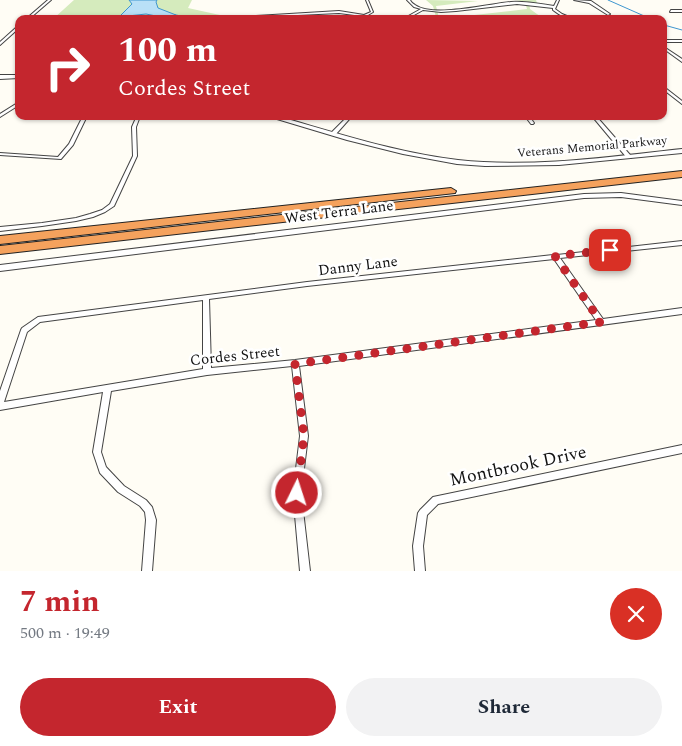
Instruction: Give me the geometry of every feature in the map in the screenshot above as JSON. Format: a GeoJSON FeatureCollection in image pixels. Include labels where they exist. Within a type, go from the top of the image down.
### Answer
{"type":"FeatureCollection","features":[{"type":"Feature","properties":{"kind":"highway"},"geometry":{"type":"LineString","coordinates":[[0,238],[17,238],[682,166]]}},
{"type":"Feature","properties":{"kind":"highway"},"geometry":{"type":"LineString","coordinates":[[0,250],[682,174]]}},
{"type":"Feature","properties":{"kind":"street"},"geometry":{"type":"LineString","coordinates":[[32,15],[50,0]]}},
{"type":"Feature","properties":{"kind":"street"},"geometry":{"type":"LineString","coordinates":[[367,0],[372,12],[367,15]]}},
{"type":"Feature","properties":{"kind":"street"},"geometry":{"type":"LineString","coordinates":[[408,0],[412,6],[422,10],[445,11],[527,3],[554,7]]}},
{"type":"Feature","properties":{"kind":"street"},"geometry":{"type":"LineString","coordinates":[[497,0],[505,4]]}},
{"type":"Feature","properties":{"kind":"street"},"geometry":{"type":"LineString","coordinates":[[554,7],[558,0]]}},
{"type":"Feature","properties":{"kind":"street"},"geometry":{"type":"LineString","coordinates":[[575,0],[590,2],[609,14]]}},
{"type":"Feature","properties":{"kind":"street"},"geometry":{"type":"LineString","coordinates":[[554,7],[557,13],[562,15]]}},
{"type":"Feature","properties":{"kind":"street"},"geometry":{"type":"LineString","coordinates":[[412,15],[422,10]]}},
{"type":"Feature","properties":{"kind":"street"},"geometry":{"type":"LineString","coordinates":[[671,11],[682,11]]}},
{"type":"Feature","properties":{"kind":"street"},"geometry":{"type":"LineString","coordinates":[[269,15],[339,12],[358,15]]}},
{"type":"Feature","properties":{"kind":"street"},"geometry":{"type":"LineString","coordinates":[[0,44],[15,30]]}},
{"type":"Feature","properties":{"kind":"street"},"geometry":{"type":"LineString","coordinates":[[667,42],[682,41]]}},
{"type":"Feature","properties":{"kind":"street"},"geometry":{"type":"LineString","coordinates":[[667,50],[682,61]]}},
{"type":"Feature","properties":{"kind":"street"},"geometry":{"type":"LineString","coordinates":[[670,53],[682,53]]}},
{"type":"Feature","properties":{"kind":"street"},"geometry":{"type":"LineString","coordinates":[[0,77],[15,76]]}},
{"type":"Feature","properties":{"kind":"street"},"geometry":{"type":"LineString","coordinates":[[667,90],[682,103]]}},
{"type":"Feature","properties":{"kind":"street"},"geometry":{"type":"LineString","coordinates":[[0,116],[15,106]]}},
{"type":"Feature","properties":{"kind":"street"},"geometry":{"type":"LineString","coordinates":[[0,154],[59,158],[71,145],[83,120]]}},
{"type":"Feature","properties":{"kind":"street"},"geometry":{"type":"LineString","coordinates":[[0,228],[90,216],[108,209],[112,205],[135,156],[134,127],[137,120]]}},
{"type":"Feature","properties":{"kind":"street","name":"Veterans Memorial Parkway"},"geometry":{"type":"LineString","coordinates":[[284,120],[403,152],[484,164],[538,165],[682,151]]}},
{"type":"Feature","properties":{"kind":"street"},"geometry":{"type":"LineString","coordinates":[[334,134],[346,120]]}},
{"type":"Feature","properties":{"kind":"street"},"geometry":{"type":"LineString","coordinates":[[597,120],[629,157]]}},
{"type":"Feature","properties":{"kind":"street","name":"West Terra Lane"},"geometry":{"type":"LineString","coordinates":[[0,268],[584,196],[621,195],[682,203]]}},
{"type":"Feature","properties":{"kind":"street","name":"Danny Lane"},"geometry":{"type":"LineString","coordinates":[[0,403],[24,330],[38,320],[307,284],[682,243]]}},
{"type":"Feature","properties":{"kind":"street"},"geometry":{"type":"LineString","coordinates":[[555,256],[601,322]]}},
{"type":"Feature","properties":{"kind":"street"},"geometry":{"type":"LineString","coordinates":[[206,299],[208,372]]}},
{"type":"Feature","properties":{"kind":"street","name":"Cordes Street"},"geometry":{"type":"LineString","coordinates":[[0,406],[208,372],[295,364],[682,311]]}},
{"type":"Feature","properties":{"kind":"street"},"geometry":{"type":"LineString","coordinates":[[295,364],[304,436],[297,493],[305,571]]}},
{"type":"Feature","properties":{"kind":"street"},"geometry":{"type":"LineString","coordinates":[[108,388],[97,452],[102,470],[121,489],[143,503],[149,510],[151,520],[148,571]]}},
{"type":"Feature","properties":{"kind":"street","name":"Montbrook Drive"},"geometry":{"type":"LineString","coordinates":[[420,571],[418,546],[423,514],[436,500],[682,449]]}},
{"type":"Feature","properties":{"kind":"green space"},"geometry":{"type":"Polygon","coordinates":[[[74,0],[192,0],[188,8],[220,15],[57,15],[74,0]]]}},
{"type":"Feature","properties":{"kind":"green space"},"geometry":{"type":"Polygon","coordinates":[[[426,0],[478,1],[436,6],[438,15],[435,15],[433,6],[426,0]]]}},
{"type":"Feature","properties":{"kind":"green space"},"geometry":{"type":"Polygon","coordinates":[[[516,0],[536,0],[537,3],[529,3],[530,9],[538,15],[474,15],[527,9],[525,2],[516,0]]]}},
{"type":"Feature","properties":{"kind":"water"},"geometry":{"type":"Polygon","coordinates":[[[129,0],[157,0],[158,8],[176,15],[121,15],[132,4],[129,0]]]}},
{"type":"Feature","properties":{"kind":"waterway"},"geometry":{"type":"LineString","coordinates":[[608,0],[642,15]]}},
{"type":"Feature","properties":{"kind":"waterway"},"geometry":{"type":"LineString","coordinates":[[667,26],[682,30]]}},
{"type":"Feature","properties":{"kind":"route"},"geometry":{"type":"LineString","coordinates":[[297,493],[298,468],[304,436],[295,364],[601,322],[555,256],[610,250]]}}]}
